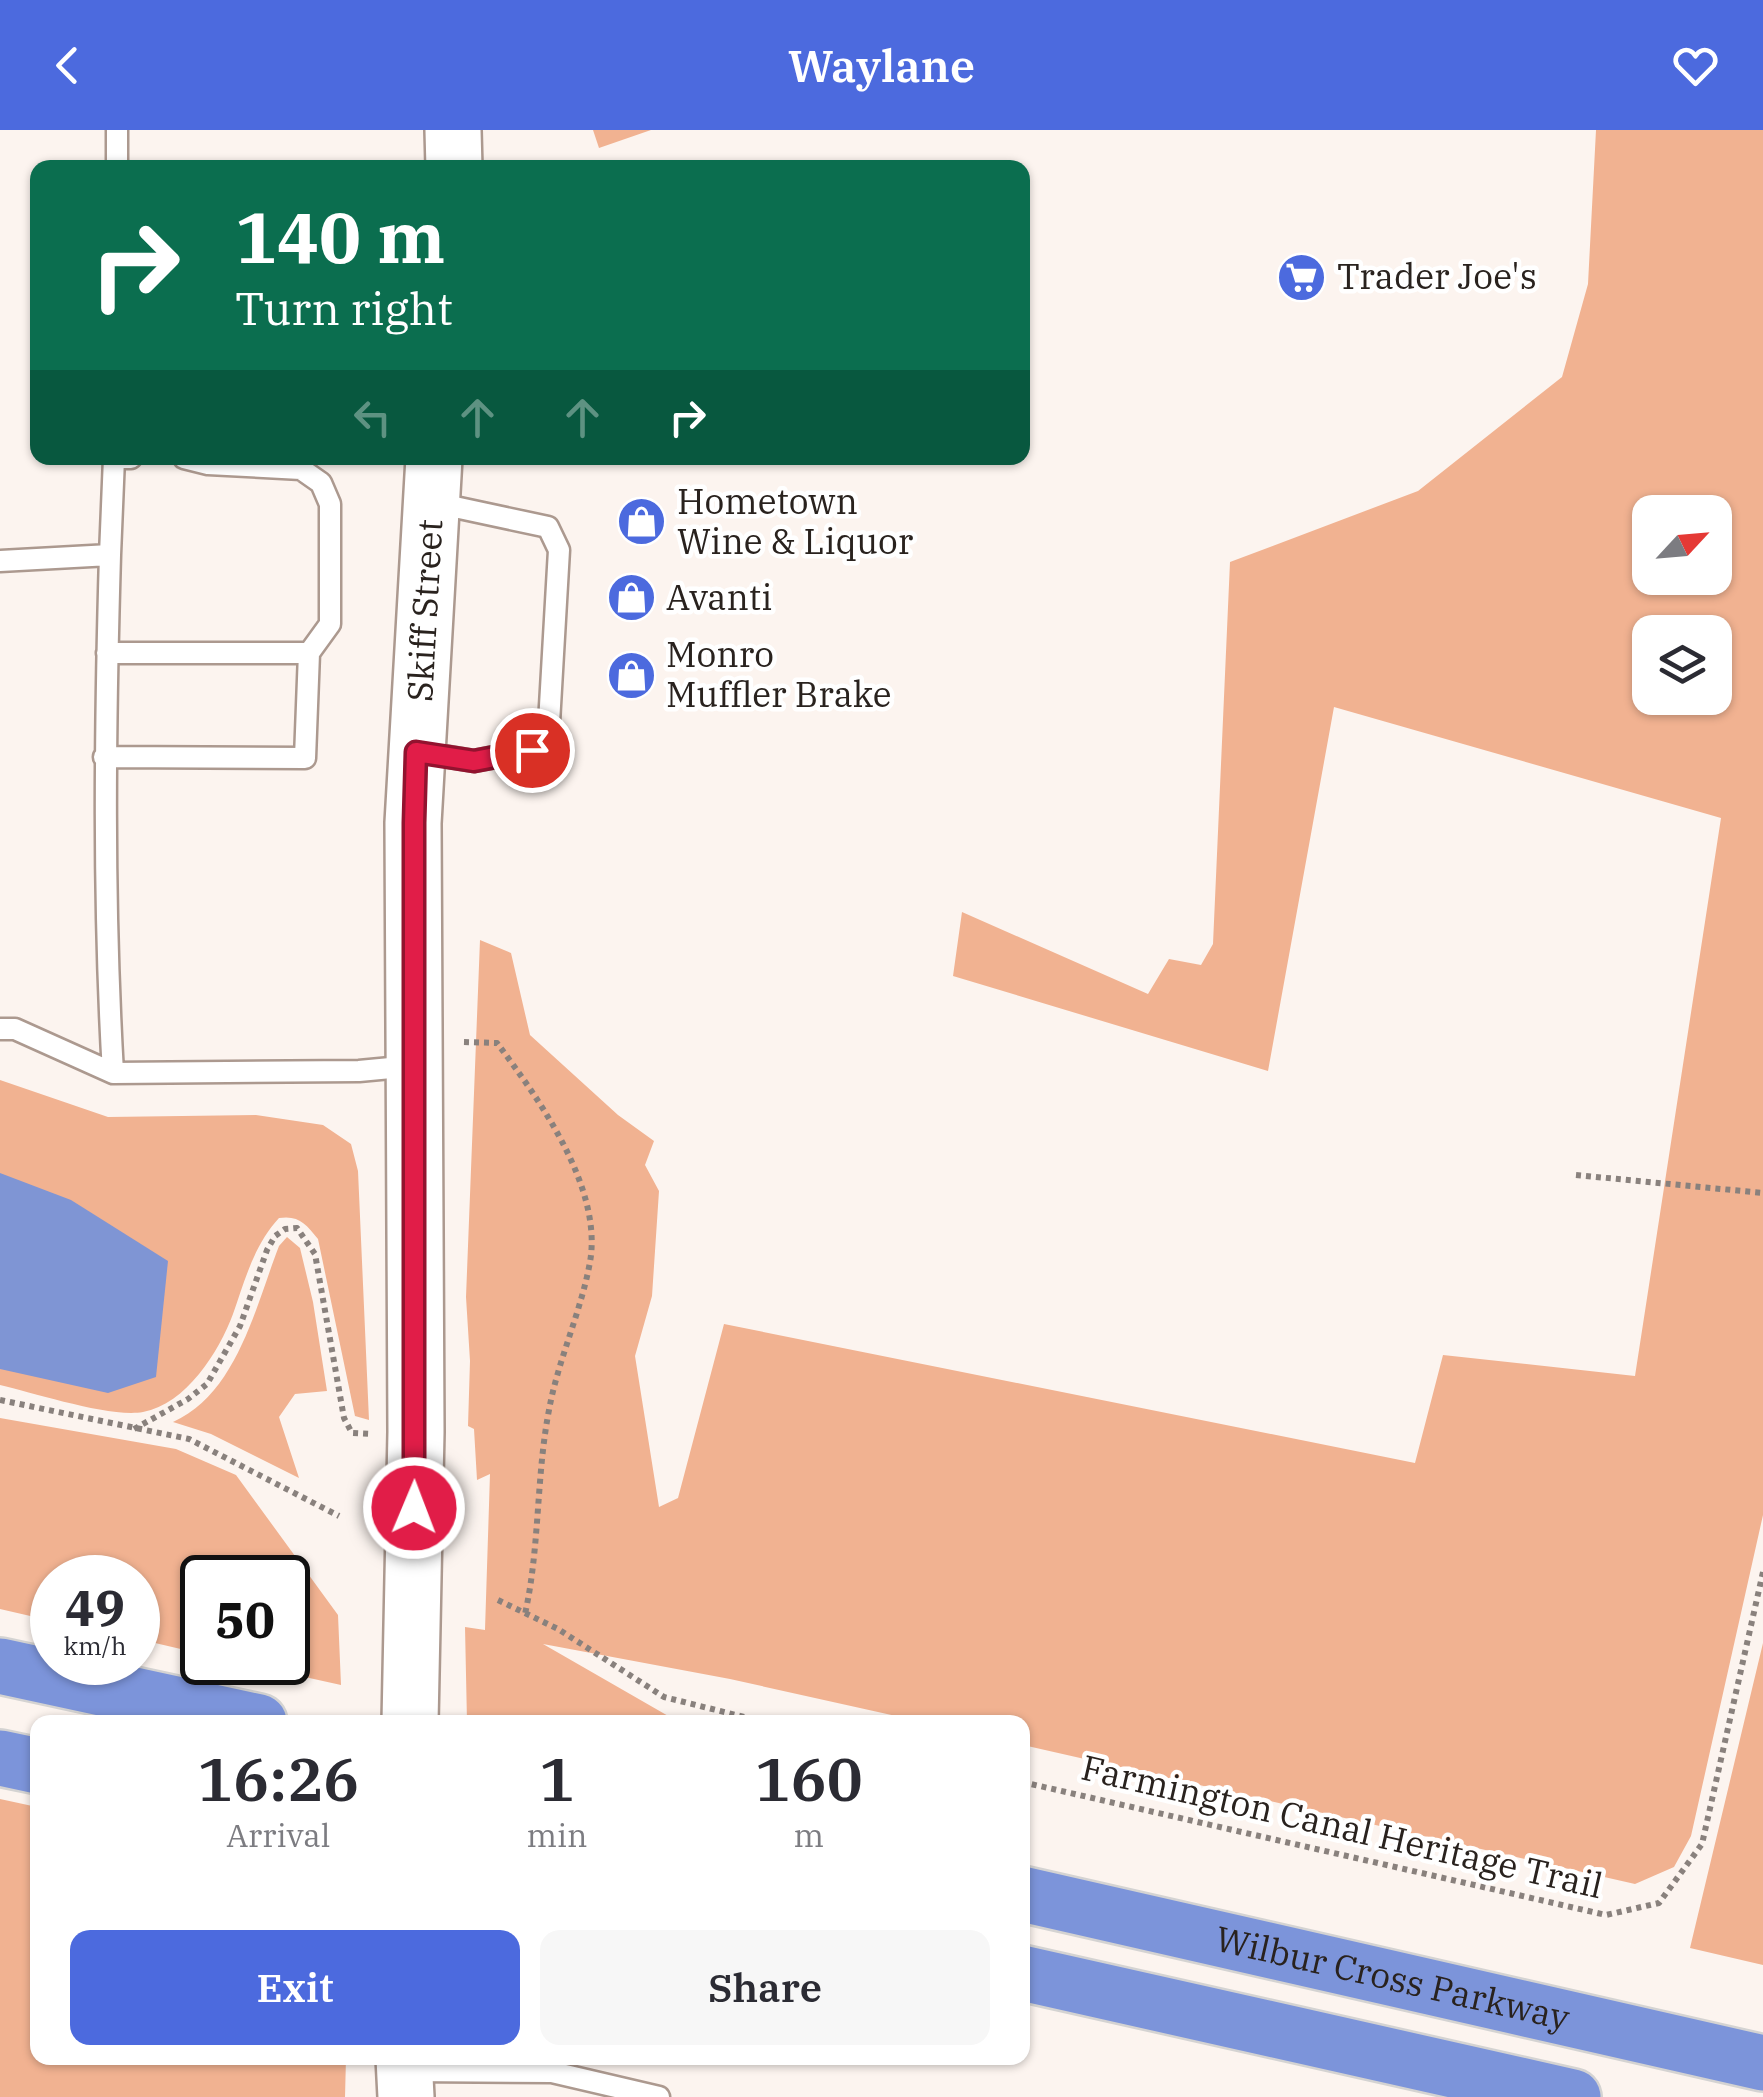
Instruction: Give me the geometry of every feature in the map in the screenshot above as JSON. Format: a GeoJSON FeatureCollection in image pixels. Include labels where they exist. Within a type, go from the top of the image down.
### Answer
{"type":"FeatureCollection","features":[{"type":"Feature","properties":{"kind":"highway"},"geometry":{"type":"LineString","coordinates":[[0,1666],[226,1715]]}},
{"type":"Feature","properties":{"kind":"highway"},"geometry":{"type":"LineString","coordinates":[[0,1758],[30,1764]]}},
{"type":"Feature","properties":{"kind":"highway","name":"Wilbur Cross Parkway"},"geometry":{"type":"LineString","coordinates":[[1030,1896],[1763,2063]]}},
{"type":"Feature","properties":{"kind":"highway"},"geometry":{"type":"LineString","coordinates":[[1030,1975],[1574,2097]]}},
{"type":"Feature","properties":{"kind":"main road"},"geometry":{"type":"LineString","coordinates":[[453,130],[454,160]]}},
{"type":"Feature","properties":{"kind":"main road","name":"Skiff Street"},"geometry":{"type":"LineString","coordinates":[[410,1710],[416,1432],[414,823],[433,480]]}},
{"type":"Feature","properties":{"kind":"lane"},"geometry":{"type":"LineString","coordinates":[[117,130],[117,160]]}},
{"type":"Feature","properties":{"kind":"lane"},"geometry":{"type":"LineString","coordinates":[[113,1072],[107,968],[104,757],[114,465]]}},
{"type":"Feature","properties":{"kind":"lane"},"geometry":{"type":"LineString","coordinates":[[104,757],[305,758],[310,653],[330,624],[330,504],[321,482],[301,468],[231,465]]}},
{"type":"Feature","properties":{"kind":"lane"},"geometry":{"type":"LineString","coordinates":[[416,752],[474,761],[532,750],[549,723],[558,550],[548,527],[433,480]]}},
{"type":"Feature","properties":{"kind":"lane"},"geometry":{"type":"LineString","coordinates":[[0,561],[110,555]]}},
{"type":"Feature","properties":{"kind":"lane"},"geometry":{"type":"LineString","coordinates":[[108,653],[310,653]]}},
{"type":"Feature","properties":{"kind":"lane"},"geometry":{"type":"LineString","coordinates":[[0,1029],[15,1029],[113,1072],[358,1071],[416,1066]]}},
{"type":"Feature","properties":{"kind":"lane"},"geometry":{"type":"LineString","coordinates":[[405,2075],[552,2072],[659,2097]]}},
{"type":"Feature","properties":{"kind":"path"},"geometry":{"type":"LineString","coordinates":[[464,1042],[497,1042],[530,1087],[571,1163],[590,1217],[590,1262],[548,1414],[534,1573],[525,1614]]}},
{"type":"Feature","properties":{"kind":"path"},"geometry":{"type":"LineString","coordinates":[[1576,1175],[1763,1193]]}},
{"type":"Feature","properties":{"kind":"path"},"geometry":{"type":"LineString","coordinates":[[134,1429],[207,1384],[240,1326],[266,1250],[275,1236],[297,1228],[316,1254],[344,1418],[352,1433],[375,1435]]}},
{"type":"Feature","properties":{"kind":"path"},"geometry":{"type":"LineString","coordinates":[[0,1400],[190,1439],[339,1516]]}},
{"type":"Feature","properties":{"kind":"path","name":"Farmington Canal Heritage Trail"},"geometry":{"type":"LineString","coordinates":[[1030,1784],[1606,1915],[1659,1903],[1702,1844],[1763,1572]]}},
{"type":"Feature","properties":{"kind":"path"},"geometry":{"type":"LineString","coordinates":[[498,1600],[558,1630],[664,1697],[736,1715]]}},
{"type":"Feature","properties":{"kind":"shaded area"},"geometry":{"type":"Polygon","coordinates":[[[593,130],[651,130],[599,148],[593,130]]]}},
{"type":"Feature","properties":{"kind":"shaded area"},"geometry":{"type":"Polygon","coordinates":[[[1596,130],[1763,130],[1763,1515],[1691,1836],[1674,1867],[1635,1884],[1030,1747],[1030,1715],[892,1715],[730,1679],[543,1644],[667,1715],[467,1715],[465,1627],[485,1630],[490,1474],[477,1480],[474,1429],[468,1426],[470,1361],[466,1297],[480,940],[511,953],[530,1035],[618,1115],[654,1141],[645,1165],[659,1191],[652,1296],[635,1356],[659,1507],[678,1498],[724,1324],[1415,1463],[1443,1355],[1635,1376],[1721,818],[1334,707],[1268,1071],[953,976],[962,912],[1148,994],[1169,959],[1201,965],[1213,944],[1230,562],[1418,491],[1562,377],[1588,284],[1596,130]]]}},
{"type":"Feature","properties":{"kind":"shaded area"},"geometry":{"type":"Polygon","coordinates":[[[0,1080],[108,1117],[256,1115],[323,1125],[351,1144],[358,1171],[369,1420],[355,1416],[318,1239],[306,1225],[292,1218],[279,1218],[263,1240],[227,1329],[210,1360],[173,1399],[159,1407],[129,1413],[72,1404],[0,1385],[0,1080]]]}},
{"type":"Feature","properties":{"kind":"shaded area"},"geometry":{"type":"Polygon","coordinates":[[[287,1237],[300,1248],[327,1391],[295,1394],[279,1417],[299,1478],[211,1434],[173,1422],[195,1409],[229,1370],[279,1246],[287,1237]]]}},
{"type":"Feature","properties":{"kind":"shaded area"},"geometry":{"type":"Polygon","coordinates":[[[0,1418],[176,1449],[236,1475],[294,1555],[180,1555],[180,1649],[160,1644],[160,1555],[30,1555],[30,1616],[0,1609],[0,1418]]]}},
{"type":"Feature","properties":{"kind":"shaded area"},"geometry":{"type":"Polygon","coordinates":[[[310,1577],[338,1615],[341,1685],[310,1678],[310,1577]]]}},
{"type":"Feature","properties":{"kind":"shaded area"},"geometry":{"type":"Polygon","coordinates":[[[1763,1643],[1763,1965],[1690,1948],[1763,1643]]]}},
{"type":"Feature","properties":{"kind":"shaded area"},"geometry":{"type":"Polygon","coordinates":[[[0,1799],[30,1805],[30,2065],[346,2065],[345,2097],[0,2097],[0,1799]]]}},
{"type":"Feature","properties":{"kind":"water"},"geometry":{"type":"Polygon","coordinates":[[[0,1173],[71,1200],[168,1261],[156,1377],[108,1393],[0,1369],[0,1173]]]}},
{"type":"Feature","properties":{"kind":"place","name":"Trader Joe's"},"geometry":{"type":"Point","coordinates":[1302,277]}},
{"type":"Feature","properties":{"kind":"place","name":"Hometown Wine & Liquor"},"geometry":{"type":"Point","coordinates":[642,522]}},
{"type":"Feature","properties":{"kind":"place","name":"Avanti"},"geometry":{"type":"Point","coordinates":[631,598]}},
{"type":"Feature","properties":{"kind":"place","name":"Monro Muffler Brake"},"geometry":{"type":"Point","coordinates":[631,675]}},
{"type":"Feature","properties":{"kind":"route"},"geometry":{"type":"LineString","coordinates":[[414,1508],[416,752],[474,761],[532,750]]}}]}
